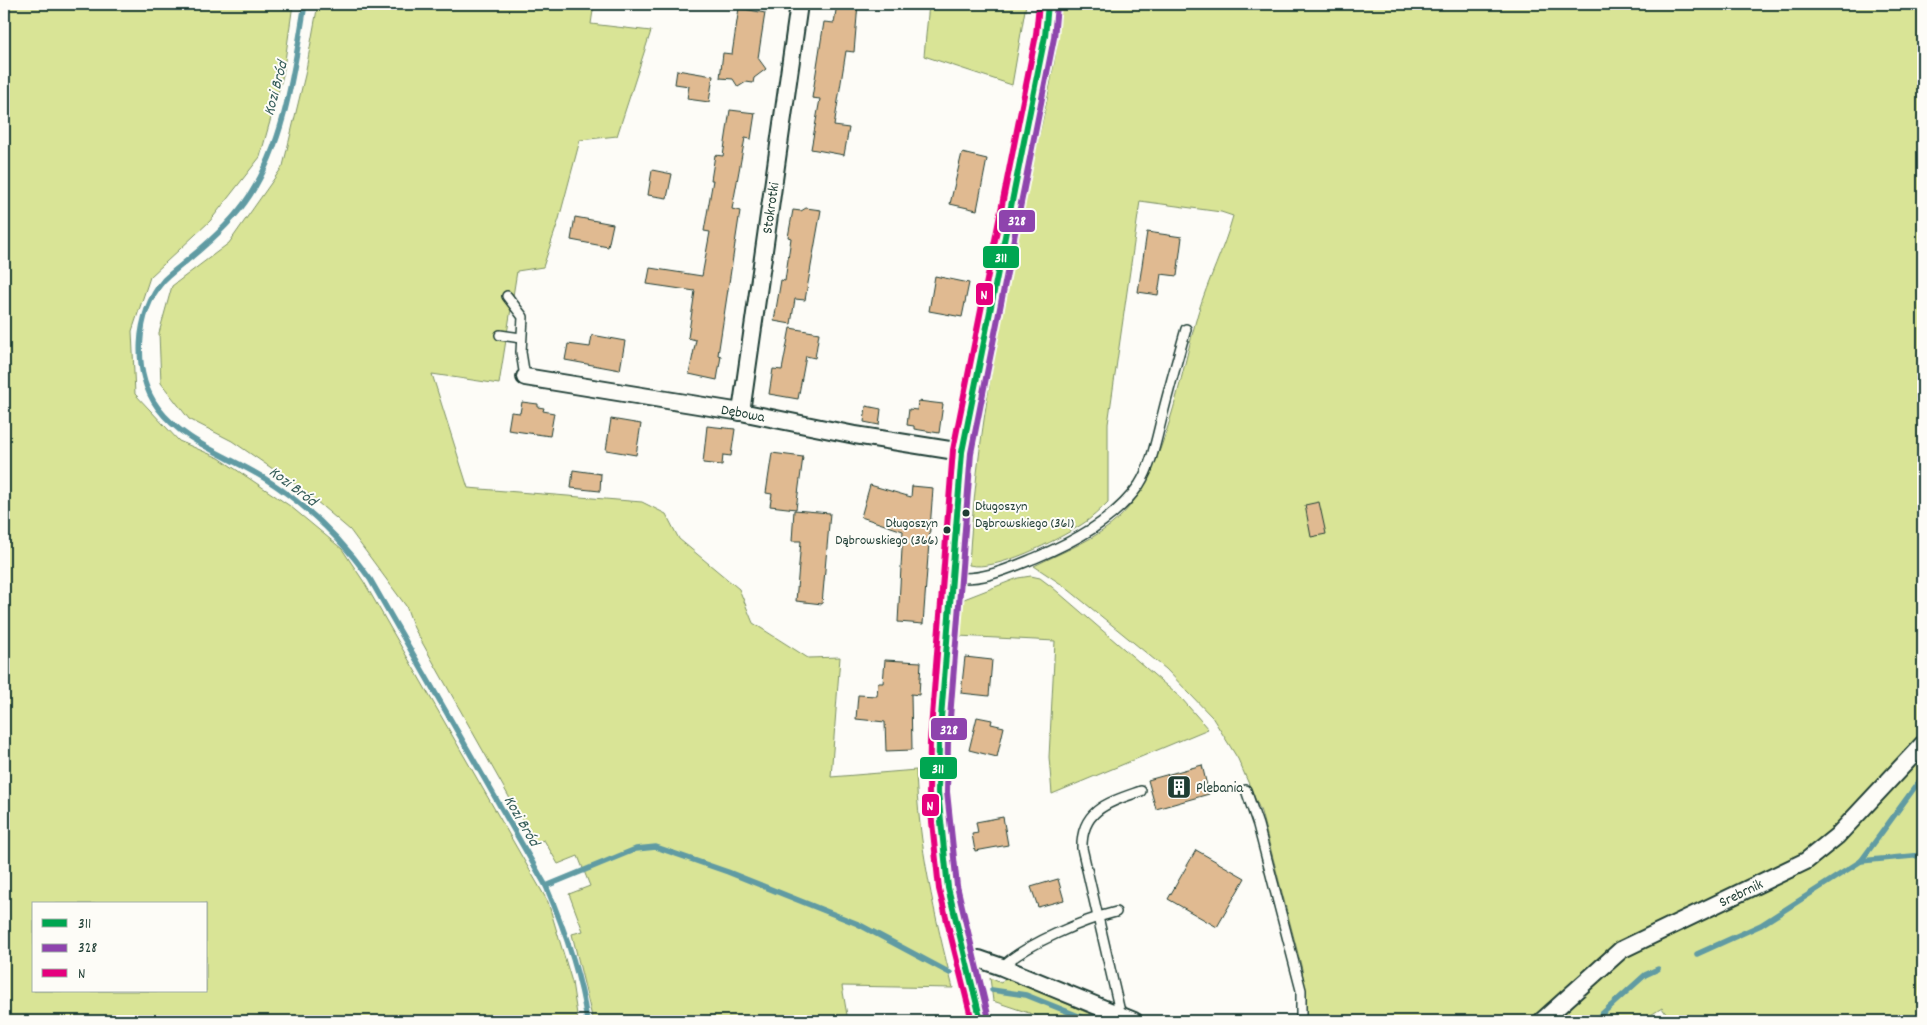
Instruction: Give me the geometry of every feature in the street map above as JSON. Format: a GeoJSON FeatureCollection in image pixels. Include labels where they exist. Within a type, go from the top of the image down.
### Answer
{"type":"FeatureCollection","features":[{"type":"Feature","properties":{"kind":"street","name":"Stokrotki"},"geometry":{"type":"LineString","coordinates":[[740,412],[799,4]]}},
{"type":"Feature","properties":{"kind":"street"},"geometry":{"type":"LineString","coordinates":[[981,1021],[948,888],[938,792],[951,577],[962,452],[1045,36],[1048,4]]}},
{"type":"Feature","properties":{"kind":"street","name":"Dębowa"},"geometry":{"type":"LineString","coordinates":[[525,377],[740,412],[855,435],[962,452]]}},
{"type":"Feature","properties":{"kind":"street","name":"Srebrnik"},"geometry":{"type":"LineString","coordinates":[[1542,1021],[1621,950],[1806,861],[1837,836],[1923,744]]}},
{"type":"Feature","properties":{"kind":"street"},"geometry":{"type":"LineString","coordinates":[[965,959],[979,959],[1002,967],[1128,1018]]}},
{"type":"Feature","properties":{"kind":"lane"},"geometry":{"type":"LineString","coordinates":[[507,296],[523,317],[521,338],[525,377]]}},
{"type":"Feature","properties":{"kind":"lane"},"geometry":{"type":"LineString","coordinates":[[951,577],[966,580],[978,578],[1028,561],[1054,550],[1114,514],[1140,484],[1153,451],[1186,329]]}},
{"type":"Feature","properties":{"kind":"lane"},"geometry":{"type":"LineString","coordinates":[[500,334],[521,338]]}},
{"type":"Feature","properties":{"kind":"lane"},"geometry":{"type":"LineString","coordinates":[[1246,790],[1258,826],[1301,990],[1301,1021]]}},
{"type":"Feature","properties":{"kind":"lane"},"geometry":{"type":"LineString","coordinates":[[1128,1018],[1098,916],[1082,848],[1084,826],[1090,817],[1102,807],[1141,792]]}},
{"type":"Feature","properties":{"kind":"lane"},"geometry":{"type":"LineString","coordinates":[[1002,967],[1016,954],[1098,916],[1116,912]]}},
{"type":"Feature","properties":{"kind":"green space"},"geometry":{"type":"Polygon","coordinates":[[[4,4],[293,4],[283,75],[260,157],[210,221],[150,277],[132,331],[135,394],[179,441],[219,458],[290,506],[342,549],[364,582],[548,902],[572,982],[578,1021],[4,1021],[4,4]]]}},
{"type":"Feature","properties":{"kind":"green space"},"geometry":{"type":"Polygon","coordinates":[[[318,4],[594,4],[591,24],[651,31],[617,136],[580,140],[559,219],[543,267],[517,271],[499,384],[432,374],[468,488],[642,502],[666,514],[679,539],[739,589],[753,623],[808,658],[840,657],[831,777],[916,770],[917,798],[928,880],[953,988],[842,986],[848,1021],[593,1021],[572,934],[583,931],[569,894],[590,886],[578,856],[558,864],[544,840],[535,843],[414,628],[406,606],[350,530],[302,489],[232,441],[189,419],[161,383],[159,333],[172,286],[229,243],[283,166],[305,75],[318,4]]]}},
{"type":"Feature","properties":{"kind":"green space"},"geometry":{"type":"Polygon","coordinates":[[[929,4],[1026,4],[1012,85],[924,56],[929,4]]]}},
{"type":"Feature","properties":{"kind":"green space"},"geometry":{"type":"Polygon","coordinates":[[[1061,4],[1923,4],[1923,1021],[1671,1021],[1662,1008],[1641,1021],[1307,1021],[1302,969],[1261,812],[1238,759],[1212,717],[1166,669],[1064,586],[1034,566],[1101,532],[1120,517],[1136,498],[1149,475],[1170,421],[1198,313],[1233,216],[1221,212],[1140,201],[1108,424],[1108,502],[1085,523],[1042,546],[995,564],[969,565],[977,473],[997,337],[1056,54],[1061,4]]]}},
{"type":"Feature","properties":{"kind":"green space"},"geometry":{"type":"Polygon","coordinates":[[[1031,576],[1040,578],[1052,587],[1182,699],[1208,729],[1052,794],[1049,757],[1055,641],[958,636],[959,601],[1018,578],[1031,576]]]}},
{"type":"Feature","properties":{"kind":"green space"},"geometry":{"type":"Polygon","coordinates":[[[1006,977],[1106,1021],[1053,1021],[993,1001],[990,978],[1001,983],[1006,977]]]}},
{"type":"Feature","properties":{"kind":"building"},"geometry":{"type":"Polygon","coordinates":[[[837,4],[858,4],[854,52],[846,51],[834,126],[849,128],[844,155],[811,149],[820,99],[812,98],[824,22],[834,23],[837,4]]]}},
{"type":"Feature","properties":{"kind":"building"},"geometry":{"type":"Polygon","coordinates":[[[739,8],[765,13],[758,58],[766,69],[754,78],[753,83],[746,82],[738,87],[733,79],[720,78],[723,53],[732,54],[739,8]]]}},
{"type":"Feature","properties":{"kind":"building"},"geometry":{"type":"Polygon","coordinates":[[[677,70],[713,76],[709,102],[687,99],[689,86],[675,84],[677,70]]]}},
{"type":"Feature","properties":{"kind":"building"},"geometry":{"type":"Polygon","coordinates":[[[730,110],[755,113],[751,139],[745,138],[732,209],[740,211],[718,355],[721,356],[717,380],[689,374],[696,340],[688,338],[695,291],[647,284],[650,268],[702,276],[710,232],[704,231],[713,180],[711,180],[715,155],[723,156],[730,110]]]}},
{"type":"Feature","properties":{"kind":"building"},"geometry":{"type":"Polygon","coordinates":[[[962,153],[987,159],[977,210],[950,204],[962,153]]]}},
{"type":"Feature","properties":{"kind":"building"},"geometry":{"type":"Polygon","coordinates":[[[652,170],[672,174],[667,198],[648,195],[652,170]]]}},
{"type":"Feature","properties":{"kind":"building"},"geometry":{"type":"Polygon","coordinates":[[[806,208],[821,210],[805,300],[795,299],[791,324],[774,321],[781,280],[785,281],[791,238],[788,237],[793,210],[801,211],[806,208]]]}},
{"type":"Feature","properties":{"kind":"building"},"geometry":{"type":"Polygon","coordinates":[[[575,217],[613,224],[608,247],[571,240],[575,217]]]}},
{"type":"Feature","properties":{"kind":"building"},"geometry":{"type":"Polygon","coordinates":[[[1147,232],[1182,237],[1177,276],[1161,274],[1158,295],[1138,292],[1147,232]]]}},
{"type":"Feature","properties":{"kind":"building"},"geometry":{"type":"Polygon","coordinates":[[[935,276],[969,283],[962,317],[929,311],[935,276]]]}},
{"type":"Feature","properties":{"kind":"building"},"geometry":{"type":"Polygon","coordinates":[[[790,328],[819,333],[815,358],[806,356],[798,399],[769,394],[773,369],[782,370],[790,328]]]}},
{"type":"Feature","properties":{"kind":"building"},"geometry":{"type":"Polygon","coordinates":[[[592,335],[625,341],[620,370],[565,360],[568,344],[590,347],[592,335]]]}},
{"type":"Feature","properties":{"kind":"building"},"geometry":{"type":"Polygon","coordinates":[[[918,401],[943,404],[939,433],[914,429],[914,426],[907,425],[909,409],[917,410],[918,401]]]}},
{"type":"Feature","properties":{"kind":"building"},"geometry":{"type":"Polygon","coordinates":[[[522,402],[538,404],[538,407],[544,408],[543,411],[554,413],[550,436],[508,430],[511,412],[520,413],[522,402]]]}},
{"type":"Feature","properties":{"kind":"building"},"geometry":{"type":"Polygon","coordinates":[[[866,406],[881,409],[879,425],[864,422],[866,406]]]}},
{"type":"Feature","properties":{"kind":"building"},"geometry":{"type":"Polygon","coordinates":[[[611,419],[641,424],[636,455],[606,450],[611,419]]]}},
{"type":"Feature","properties":{"kind":"building"},"geometry":{"type":"Polygon","coordinates":[[[707,426],[735,429],[731,456],[723,455],[722,465],[703,463],[707,426]]]}},
{"type":"Feature","properties":{"kind":"building"},"geometry":{"type":"Polygon","coordinates":[[[772,453],[803,457],[796,509],[770,506],[772,494],[766,493],[772,453]]]}},
{"type":"Feature","properties":{"kind":"building"},"geometry":{"type":"Polygon","coordinates":[[[573,470],[601,474],[600,491],[571,488],[573,470]]]}},
{"type":"Feature","properties":{"kind":"building"},"geometry":{"type":"Polygon","coordinates":[[[870,485],[911,497],[912,486],[933,488],[923,624],[898,622],[903,531],[861,517],[870,485]]]}},
{"type":"Feature","properties":{"kind":"building"},"geometry":{"type":"Polygon","coordinates":[[[1319,502],[1326,534],[1311,537],[1305,505],[1319,502]]]}},
{"type":"Feature","properties":{"kind":"building"},"geometry":{"type":"Polygon","coordinates":[[[794,510],[830,513],[822,604],[796,601],[801,541],[792,541],[794,510]]]}},
{"type":"Feature","properties":{"kind":"building"},"geometry":{"type":"Polygon","coordinates":[[[965,657],[992,660],[989,696],[961,693],[965,657]]]}},
{"type":"Feature","properties":{"kind":"building"},"geometry":{"type":"Polygon","coordinates":[[[885,660],[921,662],[919,695],[911,694],[912,750],[886,751],[885,722],[856,719],[858,695],[877,696],[878,683],[883,683],[885,660]]]}},
{"type":"Feature","properties":{"kind":"building"},"geometry":{"type":"Polygon","coordinates":[[[977,717],[992,720],[991,724],[1004,727],[997,757],[969,750],[977,717]]]}},
{"type":"Feature","properties":{"kind":"building","name":"Plebania"},"geometry":{"type":"Polygon","coordinates":[[[1202,765],[1209,794],[1156,809],[1148,780],[1202,765]]]}},
{"type":"Feature","properties":{"kind":"building"},"geometry":{"type":"Polygon","coordinates":[[[1003,817],[1008,845],[975,851],[972,834],[978,833],[976,822],[1003,817]]]}},
{"type":"Feature","properties":{"kind":"building"},"geometry":{"type":"Polygon","coordinates":[[[1196,850],[1245,878],[1217,927],[1168,899],[1196,850]]]}},
{"type":"Feature","properties":{"kind":"building"},"geometry":{"type":"Polygon","coordinates":[[[1058,879],[1064,900],[1038,907],[1031,887],[1058,879]]]}},
{"type":"Feature","properties":{"kind":"waterway","name":"Kozi Bród"},"geometry":{"type":"LineString","coordinates":[[305,4],[287,102],[272,151],[250,195],[237,213],[214,237],[164,280],[154,294],[147,309],[140,343],[144,378],[150,394],[168,420],[207,448],[264,478],[295,499],[335,536],[370,579],[546,886],[571,952],[581,986],[587,1021]]}},
{"type":"Feature","properties":{"kind":"waterway"},"geometry":{"type":"LineString","coordinates":[[1697,954],[1761,925],[1861,861],[1923,776]]}},
{"type":"Feature","properties":{"kind":"waterway"},"geometry":{"type":"LineString","coordinates":[[546,886],[636,849],[656,847],[728,872],[858,924],[950,973]]}},
{"type":"Feature","properties":{"kind":"waterway"},"geometry":{"type":"LineString","coordinates":[[1861,861],[1923,855]]}},
{"type":"Feature","properties":{"kind":"waterway"},"geometry":{"type":"LineString","coordinates":[[1594,1021],[1645,975],[1658,969]]}},
{"type":"Feature","properties":{"kind":"waterway"},"geometry":{"type":"LineString","coordinates":[[992,990],[1026,995],[1091,1021]]}},
{"type":"Feature","properties":{"kind":"transit line","name":"N"},"geometry":{"type":"LineString","coordinates":[[972,1021],[939,889],[929,793],[930,742],[953,450],[1036,35],[1039,4]]}},
{"type":"Feature","properties":{"kind":"transit line","name":"311"},"geometry":{"type":"LineString","coordinates":[[981,1021],[948,888],[938,792],[939,743],[962,452],[1045,36],[1048,4]]}},
{"type":"Feature","properties":{"kind":"transit line","name":"328"},"geometry":{"type":"LineString","coordinates":[[989,1019],[957,886],[947,792],[948,743],[971,453],[1054,38],[1057,5]]}},
{"type":"Feature","properties":{"kind":"place","name":"Długoszyn Dąbrowskiego (361)"},"geometry":{"type":"Point","coordinates":[966,513]}},
{"type":"Feature","properties":{"kind":"place","name":"Długoszyn Dąbrowskiego (366)"},"geometry":{"type":"Point","coordinates":[947,530]}},
{"type":"Feature","properties":{"kind":"place","name":"Plebania"},"geometry":{"type":"Point","coordinates":[1179,787]}}]}
